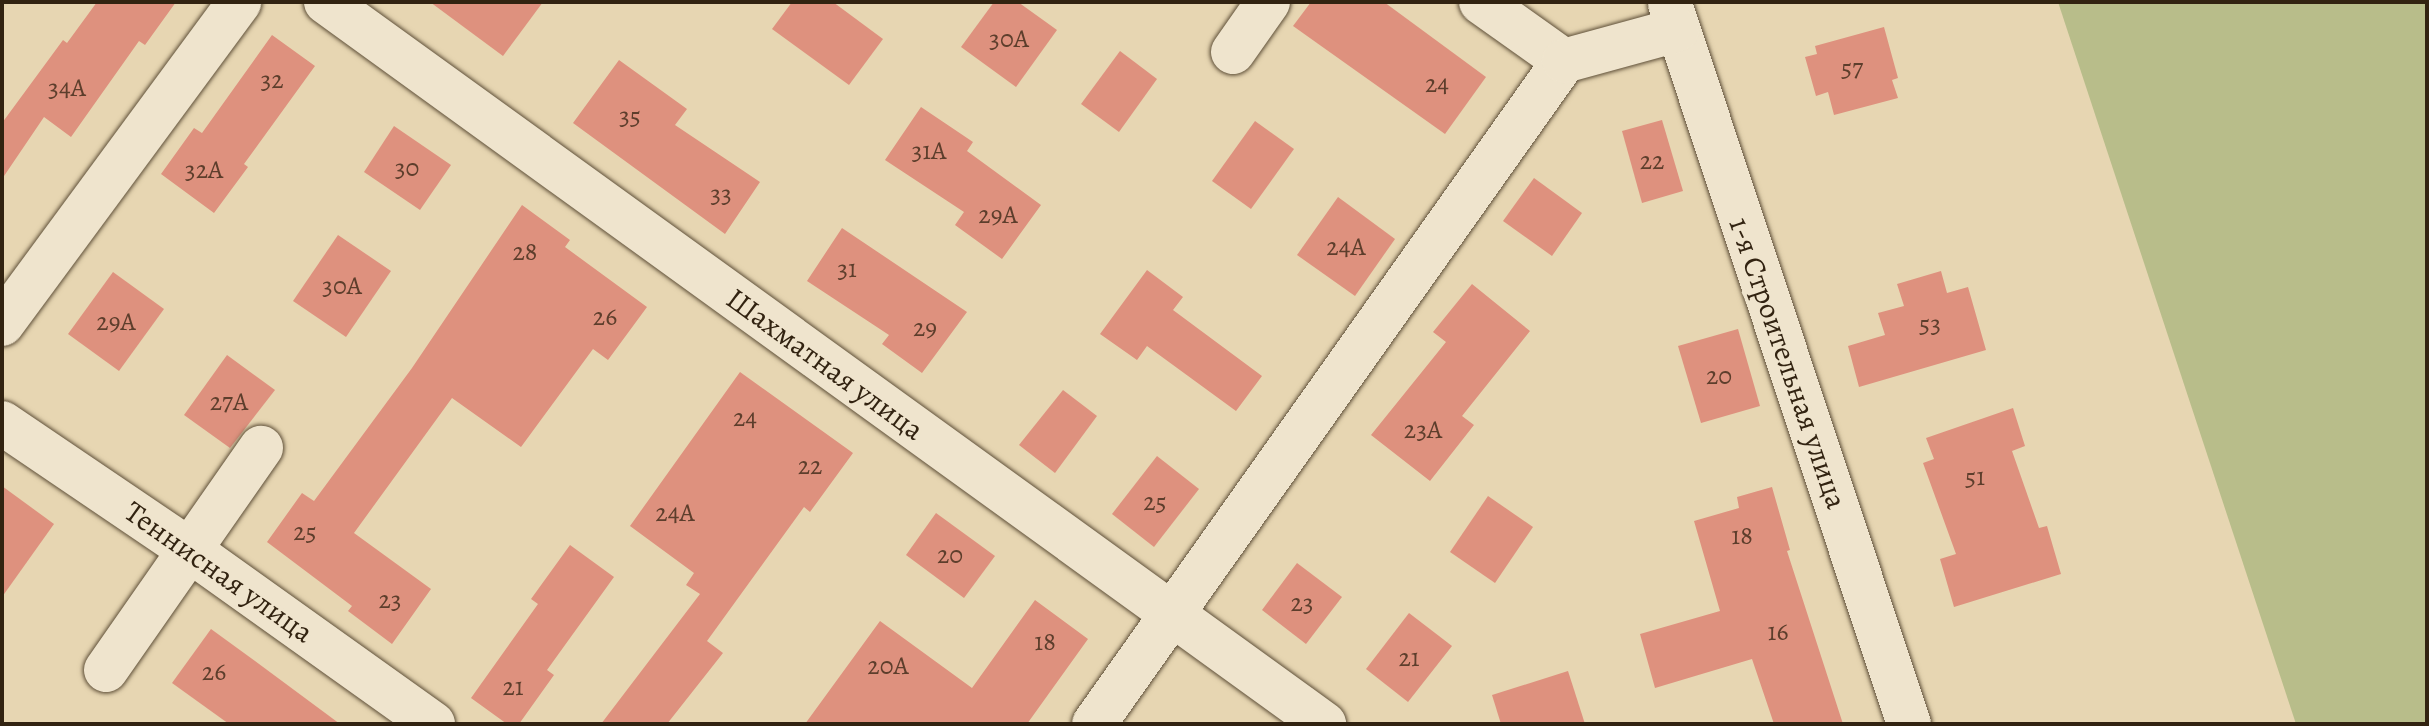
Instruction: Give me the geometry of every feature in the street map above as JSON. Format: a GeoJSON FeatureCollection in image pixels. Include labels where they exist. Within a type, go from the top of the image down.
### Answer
{"type":"FeatureCollection","features":[{"type":"Feature","properties":{"kind":"street"},"geometry":{"type":"LineString","coordinates":[[2,324],[239,2]]}},
{"type":"Feature","properties":{"kind":"street","name":"Шахматная улица"},"geometry":{"type":"LineString","coordinates":[[326,2],[1172,617],[1324,724]]}},
{"type":"Feature","properties":{"kind":"street"},"geometry":{"type":"LineString","coordinates":[[1233,52],[1268,2]]}},
{"type":"Feature","properties":{"kind":"street"},"geometry":{"type":"LineString","coordinates":[[1481,2],[1564,61]]}},
{"type":"Feature","properties":{"kind":"street"},"geometry":{"type":"LineString","coordinates":[[1094,724],[1564,61],[1673,16]]}},
{"type":"Feature","properties":{"kind":"street","name":"1-я Строительная улица"},"geometry":{"type":"LineString","coordinates":[[1673,16],[1909,724]]}},
{"type":"Feature","properties":{"kind":"street","name":"Теннисная улица"},"geometry":{"type":"LineString","coordinates":[[2,423],[188,549],[433,724]]}},
{"type":"Feature","properties":{"kind":"street"},"geometry":{"type":"LineString","coordinates":[[106,670],[261,448]]}},
{"type":"Feature","properties":{"kind":"green space"},"geometry":{"type":"Polygon","coordinates":[[[2058,2],[2427,2],[2427,724],[2296,724],[2058,2]]]}},
{"type":"Feature","properties":{"kind":"building"},"geometry":{"type":"Polygon","coordinates":[[[97,2],[176,2],[145,45],[139,41],[71,137],[44,117],[2,179],[2,123],[63,40],[67,43],[97,2]]]}},
{"type":"Feature","properties":{"kind":"building"},"geometry":{"type":"Polygon","coordinates":[[[430,2],[543,2],[503,56],[430,2]]]}},
{"type":"Feature","properties":{"kind":"building"},"geometry":{"type":"Polygon","coordinates":[[[792,2],[833,2],[883,39],[849,85],[772,29],[792,2]]]}},
{"type":"Feature","properties":{"kind":"building"},"geometry":{"type":"Polygon","coordinates":[[[994,2],[1018,2],[1057,30],[1016,87],[961,47],[994,2]]]}},
{"type":"Feature","properties":{"kind":"building"},"geometry":{"type":"Polygon","coordinates":[[[1311,2],[1384,2],[1486,77],[1445,134],[1293,26],[1311,2]]]}},
{"type":"Feature","properties":{"kind":"building"},"geometry":{"type":"Polygon","coordinates":[[[1884,27],[1898,78],[1892,80],[1898,98],[1834,115],[1828,92],[1816,96],[1805,57],[1817,54],[1815,46],[1884,27]]]}},
{"type":"Feature","properties":{"kind":"building"},"geometry":{"type":"Polygon","coordinates":[[[272,35],[315,66],[244,164],[248,167],[214,213],[161,174],[194,128],[202,133],[272,35]]]}},
{"type":"Feature","properties":{"kind":"building"},"geometry":{"type":"Polygon","coordinates":[[[1120,51],[1157,79],[1119,132],[1081,104],[1120,51]]]}},
{"type":"Feature","properties":{"kind":"building"},"geometry":{"type":"Polygon","coordinates":[[[619,60],[687,109],[675,125],[760,182],[725,234],[573,123],[619,60]]]}},
{"type":"Feature","properties":{"kind":"building"},"geometry":{"type":"Polygon","coordinates":[[[921,107],[973,142],[967,151],[1041,205],[1002,259],[955,225],[964,212],[885,160],[921,107]]]}},
{"type":"Feature","properties":{"kind":"building"},"geometry":{"type":"Polygon","coordinates":[[[1662,120],[1683,191],[1642,203],[1622,131],[1662,120]]]}},
{"type":"Feature","properties":{"kind":"building"},"geometry":{"type":"Polygon","coordinates":[[[1255,121],[1294,149],[1251,209],[1212,181],[1255,121]]]}},
{"type":"Feature","properties":{"kind":"building"},"geometry":{"type":"Polygon","coordinates":[[[394,126],[451,165],[420,210],[364,172],[394,126]]]}},
{"type":"Feature","properties":{"kind":"building"},"geometry":{"type":"Polygon","coordinates":[[[1534,178],[1582,213],[1552,256],[1503,221],[1534,178]]]}},
{"type":"Feature","properties":{"kind":"building"},"geometry":{"type":"Polygon","coordinates":[[[1338,197],[1395,239],[1355,296],[1297,255],[1338,197]]]}},
{"type":"Feature","properties":{"kind":"building"},"geometry":{"type":"Polygon","coordinates":[[[522,205],[570,240],[565,247],[647,307],[608,360],[593,349],[521,447],[452,398],[354,533],[431,589],[392,644],[348,611],[352,606],[267,542],[302,493],[314,501],[412,368],[522,205]]]}},
{"type":"Feature","properties":{"kind":"building"},"geometry":{"type":"Polygon","coordinates":[[[842,228],[967,312],[922,373],[882,344],[889,335],[807,281],[842,228]]]}},
{"type":"Feature","properties":{"kind":"building"},"geometry":{"type":"Polygon","coordinates":[[[338,235],[391,271],[346,337],[293,301],[338,235]]]}},
{"type":"Feature","properties":{"kind":"building"},"geometry":{"type":"Polygon","coordinates":[[[1147,270],[1183,297],[1173,310],[1262,376],[1236,411],[1147,346],[1137,360],[1100,334],[1147,270]]]}},
{"type":"Feature","properties":{"kind":"building"},"geometry":{"type":"Polygon","coordinates":[[[1941,271],[1947,293],[1968,287],[1986,350],[1859,387],[1848,346],[1885,335],[1878,313],[1904,306],[1897,284],[1941,271]]]}},
{"type":"Feature","properties":{"kind":"building"},"geometry":{"type":"Polygon","coordinates":[[[113,272],[164,309],[119,371],[68,334],[113,272]]]}},
{"type":"Feature","properties":{"kind":"building"},"geometry":{"type":"Polygon","coordinates":[[[1472,284],[1530,331],[1462,416],[1474,425],[1430,481],[1371,435],[1446,342],[1433,332],[1472,284]]]}},
{"type":"Feature","properties":{"kind":"building"},"geometry":{"type":"Polygon","coordinates":[[[1738,329],[1760,406],[1701,423],[1678,346],[1738,329]]]}},
{"type":"Feature","properties":{"kind":"building"},"geometry":{"type":"Polygon","coordinates":[[[227,355],[275,390],[230,448],[184,415],[227,355]]]}},
{"type":"Feature","properties":{"kind":"building"},"geometry":{"type":"Polygon","coordinates":[[[740,372],[853,453],[810,512],[804,507],[707,641],[723,653],[667,724],[601,724],[700,594],[686,585],[694,573],[630,526],[740,372]]]}},
{"type":"Feature","properties":{"kind":"building"},"geometry":{"type":"Polygon","coordinates":[[[1063,390],[1097,416],[1055,473],[1019,445],[1063,390]]]}},
{"type":"Feature","properties":{"kind":"building"},"geometry":{"type":"Polygon","coordinates":[[[2013,408],[2025,446],[2012,451],[2039,528],[2047,526],[2061,574],[1954,607],[1940,559],[1956,554],[1923,463],[1934,459],[1926,438],[2013,408]]]}},
{"type":"Feature","properties":{"kind":"building"},"geometry":{"type":"Polygon","coordinates":[[[1157,456],[1199,489],[1154,547],[1112,514],[1157,456]]]}},
{"type":"Feature","properties":{"kind":"building"},"geometry":{"type":"Polygon","coordinates":[[[2,486],[54,524],[2,597],[2,486]]]}},
{"type":"Feature","properties":{"kind":"building"},"geometry":{"type":"Polygon","coordinates":[[[1772,487],[1790,550],[1787,551],[1843,724],[1774,724],[1752,659],[1655,688],[1640,634],[1720,611],[1694,521],[1739,508],[1737,497],[1772,487]]]}},
{"type":"Feature","properties":{"kind":"building"},"geometry":{"type":"Polygon","coordinates":[[[1488,496],[1533,527],[1495,583],[1450,552],[1488,496]]]}},
{"type":"Feature","properties":{"kind":"building"},"geometry":{"type":"Polygon","coordinates":[[[936,513],[995,556],[964,598],[906,555],[936,513]]]}},
{"type":"Feature","properties":{"kind":"building"},"geometry":{"type":"Polygon","coordinates":[[[570,545],[614,577],[547,670],[554,675],[519,724],[507,724],[471,698],[538,604],[531,599],[570,545]]]}},
{"type":"Feature","properties":{"kind":"building"},"geometry":{"type":"Polygon","coordinates":[[[1297,563],[1342,597],[1306,644],[1262,610],[1297,563]]]}},
{"type":"Feature","properties":{"kind":"building"},"geometry":{"type":"Polygon","coordinates":[[[1035,600],[1088,639],[1027,724],[805,724],[880,621],[972,688],[1035,600]]]}},
{"type":"Feature","properties":{"kind":"building"},"geometry":{"type":"Polygon","coordinates":[[[1409,613],[1452,646],[1408,702],[1366,669],[1409,613]]]}},
{"type":"Feature","properties":{"kind":"building"},"geometry":{"type":"Polygon","coordinates":[[[211,629],[340,724],[229,724],[172,683],[211,629]]]}},
{"type":"Feature","properties":{"kind":"building"},"geometry":{"type":"Polygon","coordinates":[[[1568,671],[1585,724],[1501,724],[1492,695],[1568,671]]]}}]}
